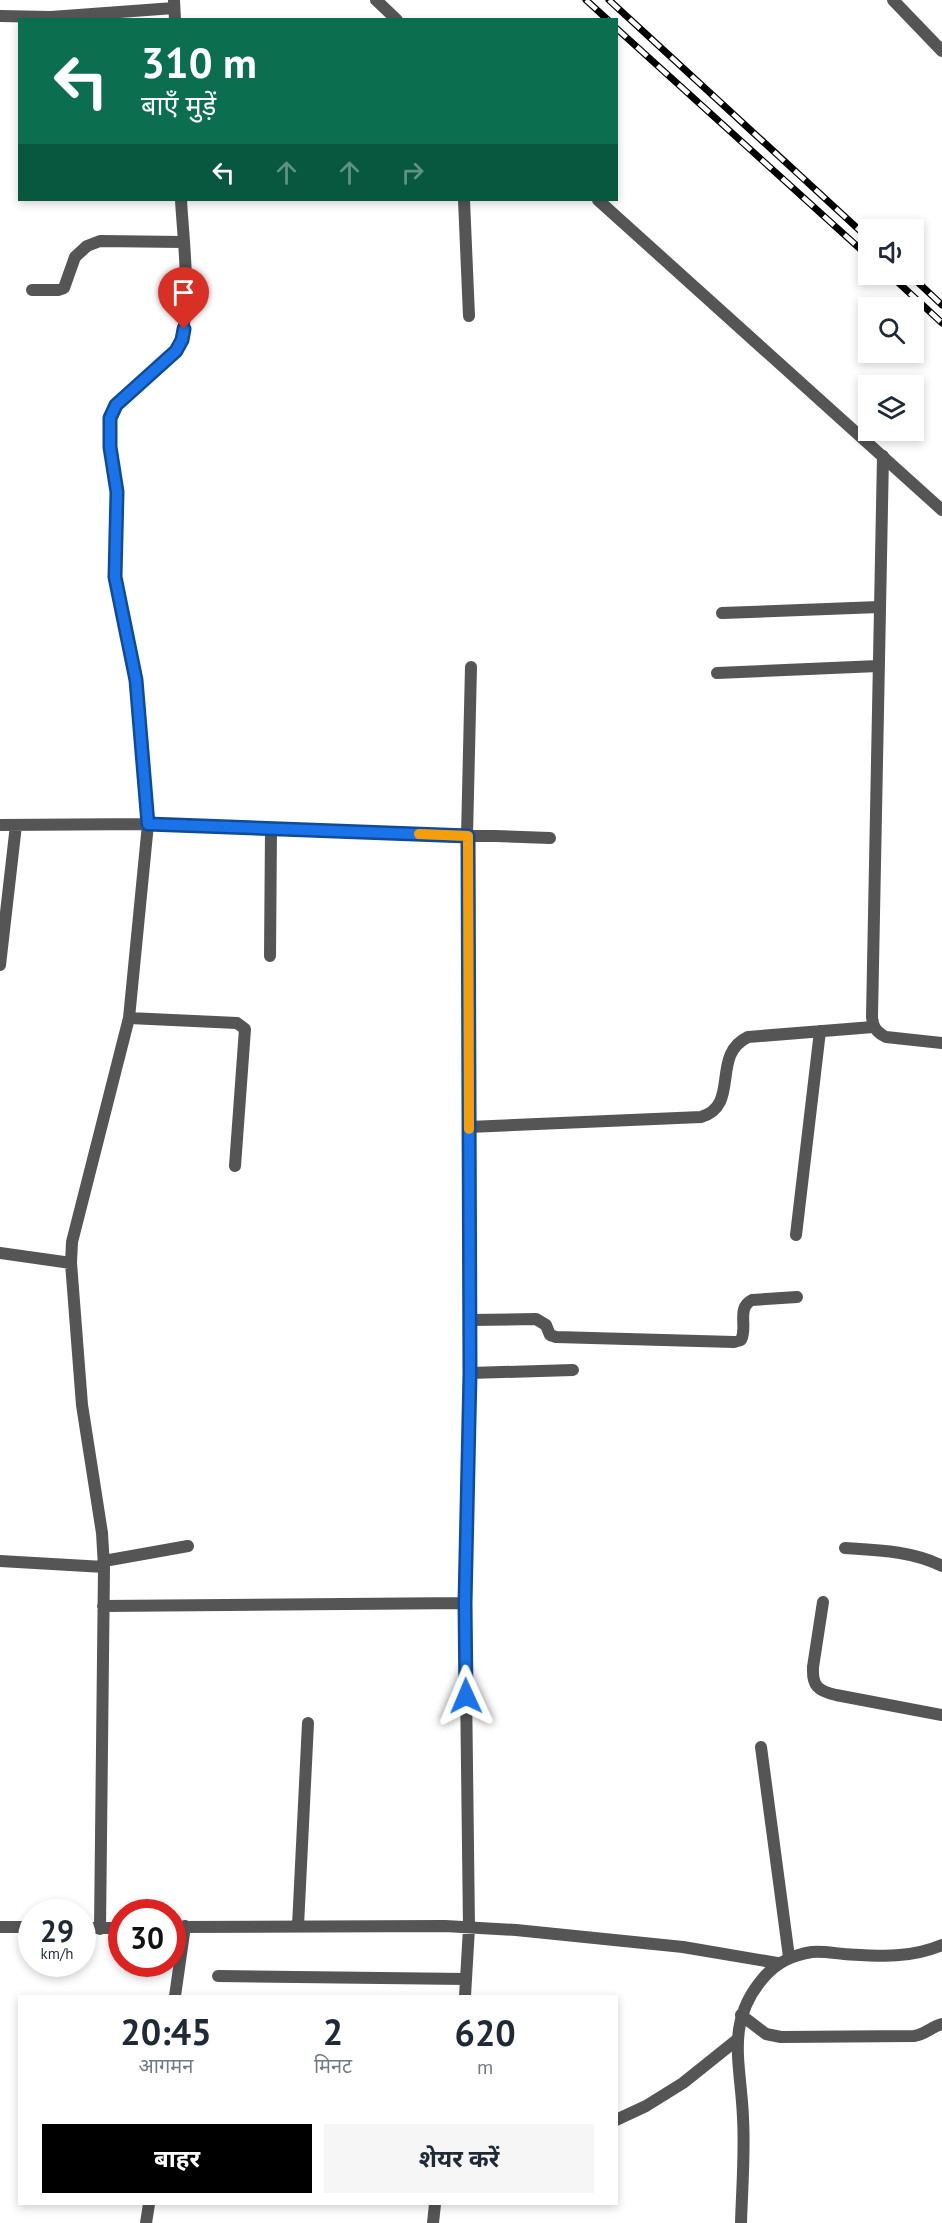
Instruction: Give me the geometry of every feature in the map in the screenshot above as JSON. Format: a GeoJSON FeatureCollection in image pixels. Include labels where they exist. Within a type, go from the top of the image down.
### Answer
{"type":"FeatureCollection","features":[{"type":"Feature","properties":{"kind":"street"},"geometry":{"type":"LineString","coordinates":[[376,0],[395,18]]}},
{"type":"Feature","properties":{"kind":"street"},"geometry":{"type":"LineString","coordinates":[[893,0],[942,51]]}},
{"type":"Feature","properties":{"kind":"street"},"geometry":{"type":"LineString","coordinates":[[0,16],[51,17],[174,9]]}},
{"type":"Feature","properties":{"kind":"street"},"geometry":{"type":"LineString","coordinates":[[100,1929],[104,1564],[102,1533],[82,1405],[71,1263],[72,1242],[129,1018],[148,824],[136,680],[115,577],[117,492],[110,447],[110,418],[116,405],[176,351],[182,340],[186,308],[182,201]]}},
{"type":"Feature","properties":{"kind":"street"},"geometry":{"type":"LineString","coordinates":[[464,201],[469,316]]}},
{"type":"Feature","properties":{"kind":"street"},"geometry":{"type":"LineString","coordinates":[[599,201],[942,510]]}},
{"type":"Feature","properties":{"kind":"street"},"geometry":{"type":"LineString","coordinates":[[32,290],[64,288],[75,257],[87,246],[100,241],[183,242]]}},
{"type":"Feature","properties":{"kind":"street"},"geometry":{"type":"LineString","coordinates":[[883,456],[873,1027],[878,1033],[886,1036],[942,1043]]}},
{"type":"Feature","properties":{"kind":"street"},"geometry":{"type":"LineString","coordinates":[[722,613],[879,607]]}},
{"type":"Feature","properties":{"kind":"street"},"geometry":{"type":"LineString","coordinates":[[717,673],[878,666]]}},
{"type":"Feature","properties":{"kind":"street"},"geometry":{"type":"LineString","coordinates":[[465,1995],[469,1928],[465,1603],[470,1373],[468,836],[471,667]]}},
{"type":"Feature","properties":{"kind":"street"},"geometry":{"type":"LineString","coordinates":[[0,825],[148,824],[550,838]]}},
{"type":"Feature","properties":{"kind":"street"},"geometry":{"type":"LineString","coordinates":[[0,966],[16,825]]}},
{"type":"Feature","properties":{"kind":"street"},"geometry":{"type":"LineString","coordinates":[[270,956],[271,829]]}},
{"type":"Feature","properties":{"kind":"street"},"geometry":{"type":"LineString","coordinates":[[129,1018],[237,1023],[245,1029],[235,1166]]}},
{"type":"Feature","properties":{"kind":"street"},"geometry":{"type":"LineString","coordinates":[[469,1127],[701,1117],[713,1114],[720,1103],[731,1051],[738,1042],[748,1037],[873,1027]]}},
{"type":"Feature","properties":{"kind":"street"},"geometry":{"type":"LineString","coordinates":[[796,1235],[820,1031]]}},
{"type":"Feature","properties":{"kind":"street"},"geometry":{"type":"LineString","coordinates":[[0,1253],[71,1263]]}},
{"type":"Feature","properties":{"kind":"street"},"geometry":{"type":"LineString","coordinates":[[470,1320],[536,1319],[546,1325],[550,1335],[556,1336],[734,1342],[741,1340],[743,1335],[743,1308],[746,1303],[752,1300],[797,1297]]}},
{"type":"Feature","properties":{"kind":"street"},"geometry":{"type":"LineString","coordinates":[[470,1373],[573,1370]]}},
{"type":"Feature","properties":{"kind":"street"},"geometry":{"type":"LineString","coordinates":[[0,1561],[104,1564],[188,1546]]}},
{"type":"Feature","properties":{"kind":"street"},"geometry":{"type":"LineString","coordinates":[[845,1548],[885,1550],[931,1561],[942,1566]]}},
{"type":"Feature","properties":{"kind":"street"},"geometry":{"type":"LineString","coordinates":[[823,1602],[812,1678],[816,1686],[824,1692],[836,1695],[942,1715]]}},
{"type":"Feature","properties":{"kind":"street"},"geometry":{"type":"LineString","coordinates":[[103,1606],[465,1603]]}},
{"type":"Feature","properties":{"kind":"street"},"geometry":{"type":"LineString","coordinates":[[298,1926],[308,1723]]}},
{"type":"Feature","properties":{"kind":"street"},"geometry":{"type":"LineString","coordinates":[[760,1748],[789,1957]]}},
{"type":"Feature","properties":{"kind":"street"},"geometry":{"type":"LineString","coordinates":[[186,1927],[298,1926],[516,1930],[683,1947],[777,1964]]}},
{"type":"Feature","properties":{"kind":"street"},"geometry":{"type":"LineString","coordinates":[[0,1927],[18,1928]]}},
{"type":"Feature","properties":{"kind":"street"},"geometry":{"type":"LineString","coordinates":[[96,1929],[108,1929]]}},
{"type":"Feature","properties":{"kind":"street"},"geometry":{"type":"LineString","coordinates":[[741,2223],[744,2121],[738,2039],[741,2015],[747,2000],[777,1964],[789,1957],[814,1952],[901,1956],[913,1955],[942,1946]]}},
{"type":"Feature","properties":{"kind":"street"},"geometry":{"type":"LineString","coordinates":[[218,1976],[466,1979]]}},
{"type":"Feature","properties":{"kind":"street"},"geometry":{"type":"LineString","coordinates":[[175,1995],[176,1977]]}},
{"type":"Feature","properties":{"kind":"street"},"geometry":{"type":"LineString","coordinates":[[741,2015],[766,2034],[782,2037],[914,2036],[928,2032],[942,2024]]}},
{"type":"Feature","properties":{"kind":"street"},"geometry":{"type":"LineString","coordinates":[[618,2119],[683,2084],[738,2039]]}},
{"type":"Feature","properties":{"kind":"street"},"geometry":{"type":"LineString","coordinates":[[146,2223],[148,2205]]}},
{"type":"Feature","properties":{"kind":"street"},"geometry":{"type":"LineString","coordinates":[[433,2223],[435,2205]]}},
{"type":"Feature","properties":{"kind":"railway"},"geometry":{"type":"LineString","coordinates":[[586,0],[606,18]]}},
{"type":"Feature","properties":{"kind":"railway"},"geometry":{"type":"LineString","coordinates":[[609,0],[858,229]]}},
{"type":"Feature","properties":{"kind":"railway"},"geometry":{"type":"LineString","coordinates":[[618,30],[858,247]]}},
{"type":"Feature","properties":{"kind":"railway"},"geometry":{"type":"LineString","coordinates":[[901,285],[942,323]]}},
{"type":"Feature","properties":{"kind":"railway"},"geometry":{"type":"LineString","coordinates":[[921,285],[942,305]]}},
{"type":"Feature","properties":{"kind":"slow traffic"},"geometry":{"type":"LineString","coordinates":[[419,834],[468,836],[469,1129]]}},
{"type":"Feature","properties":{"kind":"route"},"geometry":{"type":"LineString","coordinates":[[184,329],[182,340],[176,351],[116,405],[110,418],[110,447],[117,492],[115,577],[136,680],[148,824],[468,836],[470,1373],[465,1603],[466,1696]]}}]}
